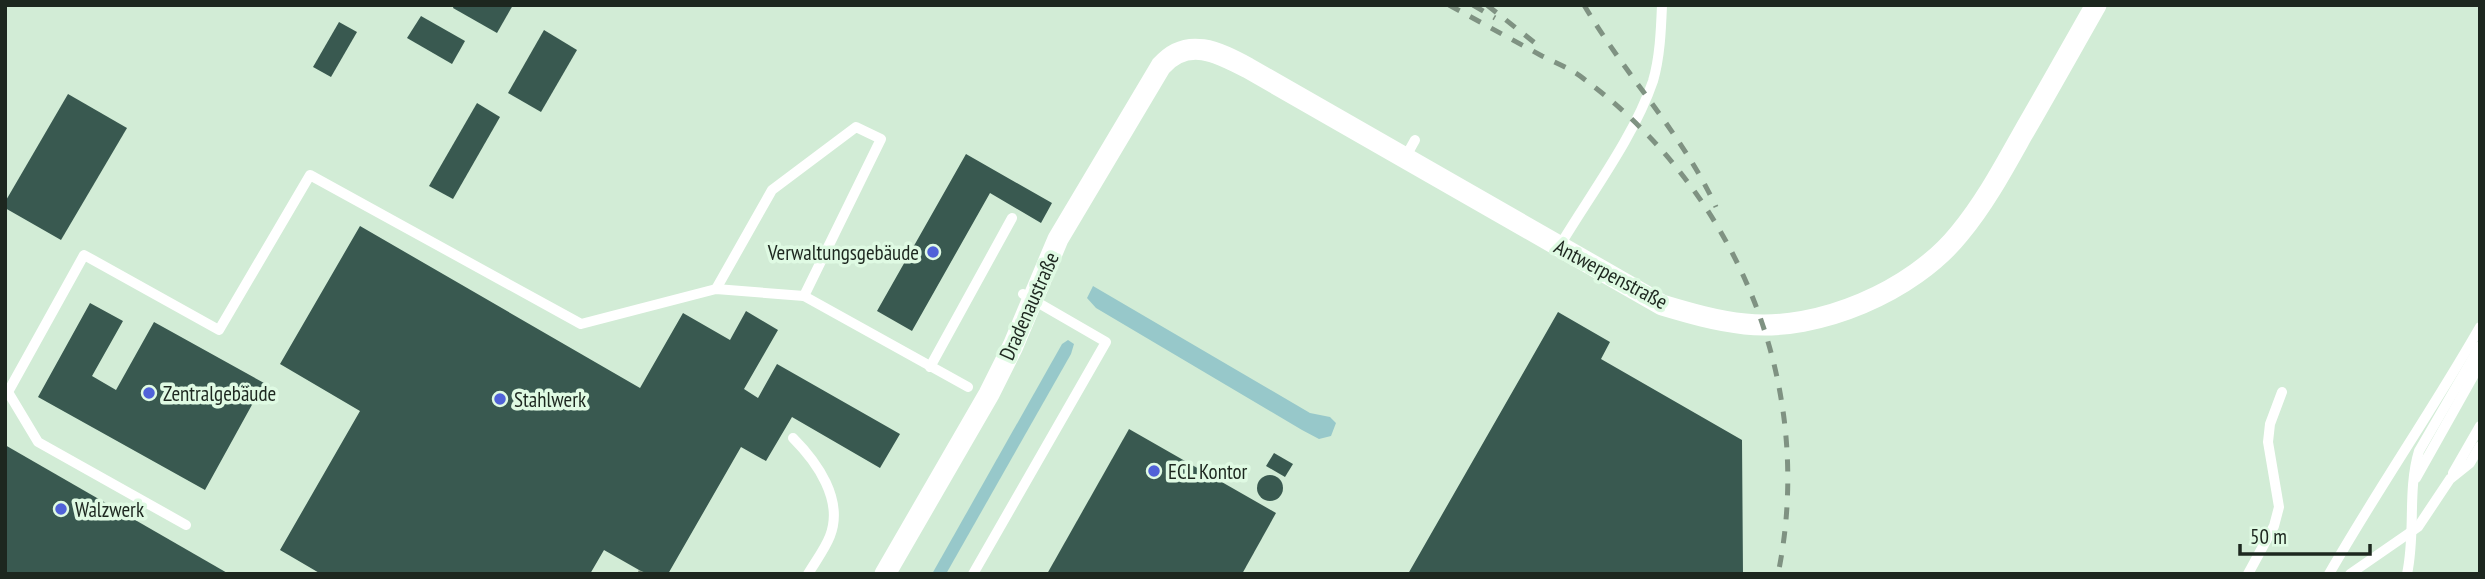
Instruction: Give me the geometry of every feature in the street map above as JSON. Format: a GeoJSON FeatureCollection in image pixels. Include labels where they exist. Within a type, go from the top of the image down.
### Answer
{"type":"FeatureCollection","features":[{"type":"Feature","properties":{"kind":"street","name":"Antwerpenstraße"},"geometry":{"type":"LineString","coordinates":[[1186,49],[1201,48],[1223,55],[1410,149],[1559,247],[1662,305],[1706,318],[1763,324],[1806,321],[1847,310],[1886,292],[1928,263],[1958,236],[2002,170],[2096,5]]}},
{"type":"Feature","properties":{"kind":"street","name":"Dradenaustraße"},"geometry":{"type":"LineString","coordinates":[[885,574],[989,394],[1028,297],[1058,239],[1148,86],[1168,58],[1186,49]]}},
{"type":"Feature","properties":{"kind":"lane"},"geometry":{"type":"LineString","coordinates":[[1559,247],[1634,122],[1653,81],[1661,39],[1662,5]]}},
{"type":"Feature","properties":{"kind":"lane"},"geometry":{"type":"LineString","coordinates":[[716,289],[772,190],[856,127],[881,139],[804,296]]}},
{"type":"Feature","properties":{"kind":"lane"},"geometry":{"type":"LineString","coordinates":[[186,525],[38,442],[8,392],[84,255],[219,330],[310,175],[581,324],[716,289],[804,296],[968,387]]}},
{"type":"Feature","properties":{"kind":"lane"},"geometry":{"type":"LineString","coordinates":[[930,367],[1013,218]]}},
{"type":"Feature","properties":{"kind":"lane"},"geometry":{"type":"LineString","coordinates":[[973,574],[1106,342],[1028,297]]}},
{"type":"Feature","properties":{"kind":"lane"},"geometry":{"type":"LineString","coordinates":[[2329,574],[2369,505],[2425,422],[2480,327]]}},
{"type":"Feature","properties":{"kind":"lane"},"geometry":{"type":"LineString","coordinates":[[2407,574],[2412,533],[2413,483],[2419,451],[2480,346]]}},
{"type":"Feature","properties":{"kind":"lane"},"geometry":{"type":"LineString","coordinates":[[2413,483],[2480,364]]}},
{"type":"Feature","properties":{"kind":"lane"},"geometry":{"type":"LineString","coordinates":[[2248,574],[2274,526],[2280,507],[2268,442],[2270,424],[2282,392]]}},
{"type":"Feature","properties":{"kind":"lane"},"geometry":{"type":"LineString","coordinates":[[2350,574],[2412,533],[2449,479],[2480,426]]}},
{"type":"Feature","properties":{"kind":"lane"},"geometry":{"type":"LineString","coordinates":[[793,438],[813,458],[833,505],[831,534],[808,574]]}},
{"type":"Feature","properties":{"kind":"lane"},"geometry":{"type":"LineString","coordinates":[[2449,479],[2470,463],[2480,446]]}},
{"type":"Feature","properties":{"kind":"water"},"geometry":{"type":"Polygon","coordinates":[[[1093,286],[1310,413],[1330,417],[1336,423],[1331,436],[1319,439],[1302,430],[1096,308],[1087,298],[1093,286]]]}},
{"type":"Feature","properties":{"kind":"water"},"geometry":{"type":"Polygon","coordinates":[[[1068,340],[1074,344],[1071,354],[946,574],[932,574],[1062,344],[1068,340]]]}},
{"type":"Feature","properties":{"kind":"building"},"geometry":{"type":"Polygon","coordinates":[[[454,5],[513,5],[497,33],[453,8],[454,5]]]}},
{"type":"Feature","properties":{"kind":"building"},"geometry":{"type":"Polygon","coordinates":[[[421,16],[465,41],[452,64],[407,38],[421,16]]]}},
{"type":"Feature","properties":{"kind":"building"},"geometry":{"type":"Polygon","coordinates":[[[339,22],[357,32],[331,77],[313,67],[339,22]]]}},
{"type":"Feature","properties":{"kind":"building"},"geometry":{"type":"Polygon","coordinates":[[[544,30],[577,50],[541,112],[508,93],[544,30]]]}},
{"type":"Feature","properties":{"kind":"building"},"geometry":{"type":"Polygon","coordinates":[[[68,94],[127,128],[61,240],[5,208],[5,202],[68,94]]]}},
{"type":"Feature","properties":{"kind":"building"},"geometry":{"type":"Polygon","coordinates":[[[477,103],[500,117],[453,199],[429,186],[477,103]]]}},
{"type":"Feature","properties":{"kind":"building","name":"Verwaltungsgebäude"},"geometry":{"type":"Polygon","coordinates":[[[966,154],[1052,203],[1041,223],[990,193],[912,331],[877,311],[966,154]]]}},
{"type":"Feature","properties":{"kind":"building","name":"Stahlwerk"},"geometry":{"type":"Polygon","coordinates":[[[360,226],[640,388],[683,313],[730,340],[746,311],[778,330],[744,389],[758,398],[777,364],[900,434],[880,468],[792,417],[766,461],[741,447],[668,574],[646,574],[604,550],[590,574],[321,574],[280,550],[360,411],[280,364],[360,226]]]}},
{"type":"Feature","properties":{"kind":"building","name":"Zentralgebäude"},"geometry":{"type":"Polygon","coordinates":[[[90,303],[123,321],[92,376],[116,390],[154,322],[264,383],[205,490],[38,397],[90,303]]]}},
{"type":"Feature","properties":{"kind":"building"},"geometry":{"type":"Polygon","coordinates":[[[1558,312],[1610,342],[1601,359],[1742,440],[1743,574],[1408,574],[1558,312]]]}},
{"type":"Feature","properties":{"kind":"building","name":"ECL Kontor"},"geometry":{"type":"Polygon","coordinates":[[[1129,429],[1276,513],[1242,574],[1047,574],[1129,429]]]}},
{"type":"Feature","properties":{"kind":"building","name":"Walzwerk"},"geometry":{"type":"Polygon","coordinates":[[[5,445],[229,574],[5,574],[5,445]]]}},
{"type":"Feature","properties":{"kind":"building"},"geometry":{"type":"Polygon","coordinates":[[[1274,453],[1293,464],[1285,477],[1266,466],[1274,453]]]}},
{"type":"Feature","properties":{"kind":"building"},"geometry":{"type":"Polygon","coordinates":[[[1270,475],[1279,479],[1283,488],[1279,497],[1270,501],[1261,497],[1257,488],[1261,479],[1270,475]]]}},
{"type":"Feature","properties":{"kind":"railway"},"geometry":{"type":"LineString","coordinates":[[1449,5],[1584,79],[1638,125],[1684,178],[1723,236],[1753,298],[1774,365],[1786,433],[1787,503],[1778,574]]}},
{"type":"Feature","properties":{"kind":"railway"},"geometry":{"type":"LineString","coordinates":[[1473,5],[1495,18]]}},
{"type":"Feature","properties":{"kind":"railway"},"geometry":{"type":"LineString","coordinates":[[1487,5],[1535,43]]}},
{"type":"Feature","properties":{"kind":"railway"},"geometry":{"type":"LineString","coordinates":[[1584,5],[1687,154],[1716,207]]}},
{"type":"Feature","properties":{"kind":"place","name":"Verwaltungsgebäude"},"geometry":{"type":"Point","coordinates":[933,252]}},
{"type":"Feature","properties":{"kind":"place","name":"Zentralgebäude"},"geometry":{"type":"Point","coordinates":[149,393]}},
{"type":"Feature","properties":{"kind":"place","name":"Stahlwerk"},"geometry":{"type":"Point","coordinates":[500,399]}},
{"type":"Feature","properties":{"kind":"place","name":"ECL Kontor"},"geometry":{"type":"Point","coordinates":[1154,471]}},
{"type":"Feature","properties":{"kind":"place","name":"Walzwerk"},"geometry":{"type":"Point","coordinates":[61,509]}}]}
